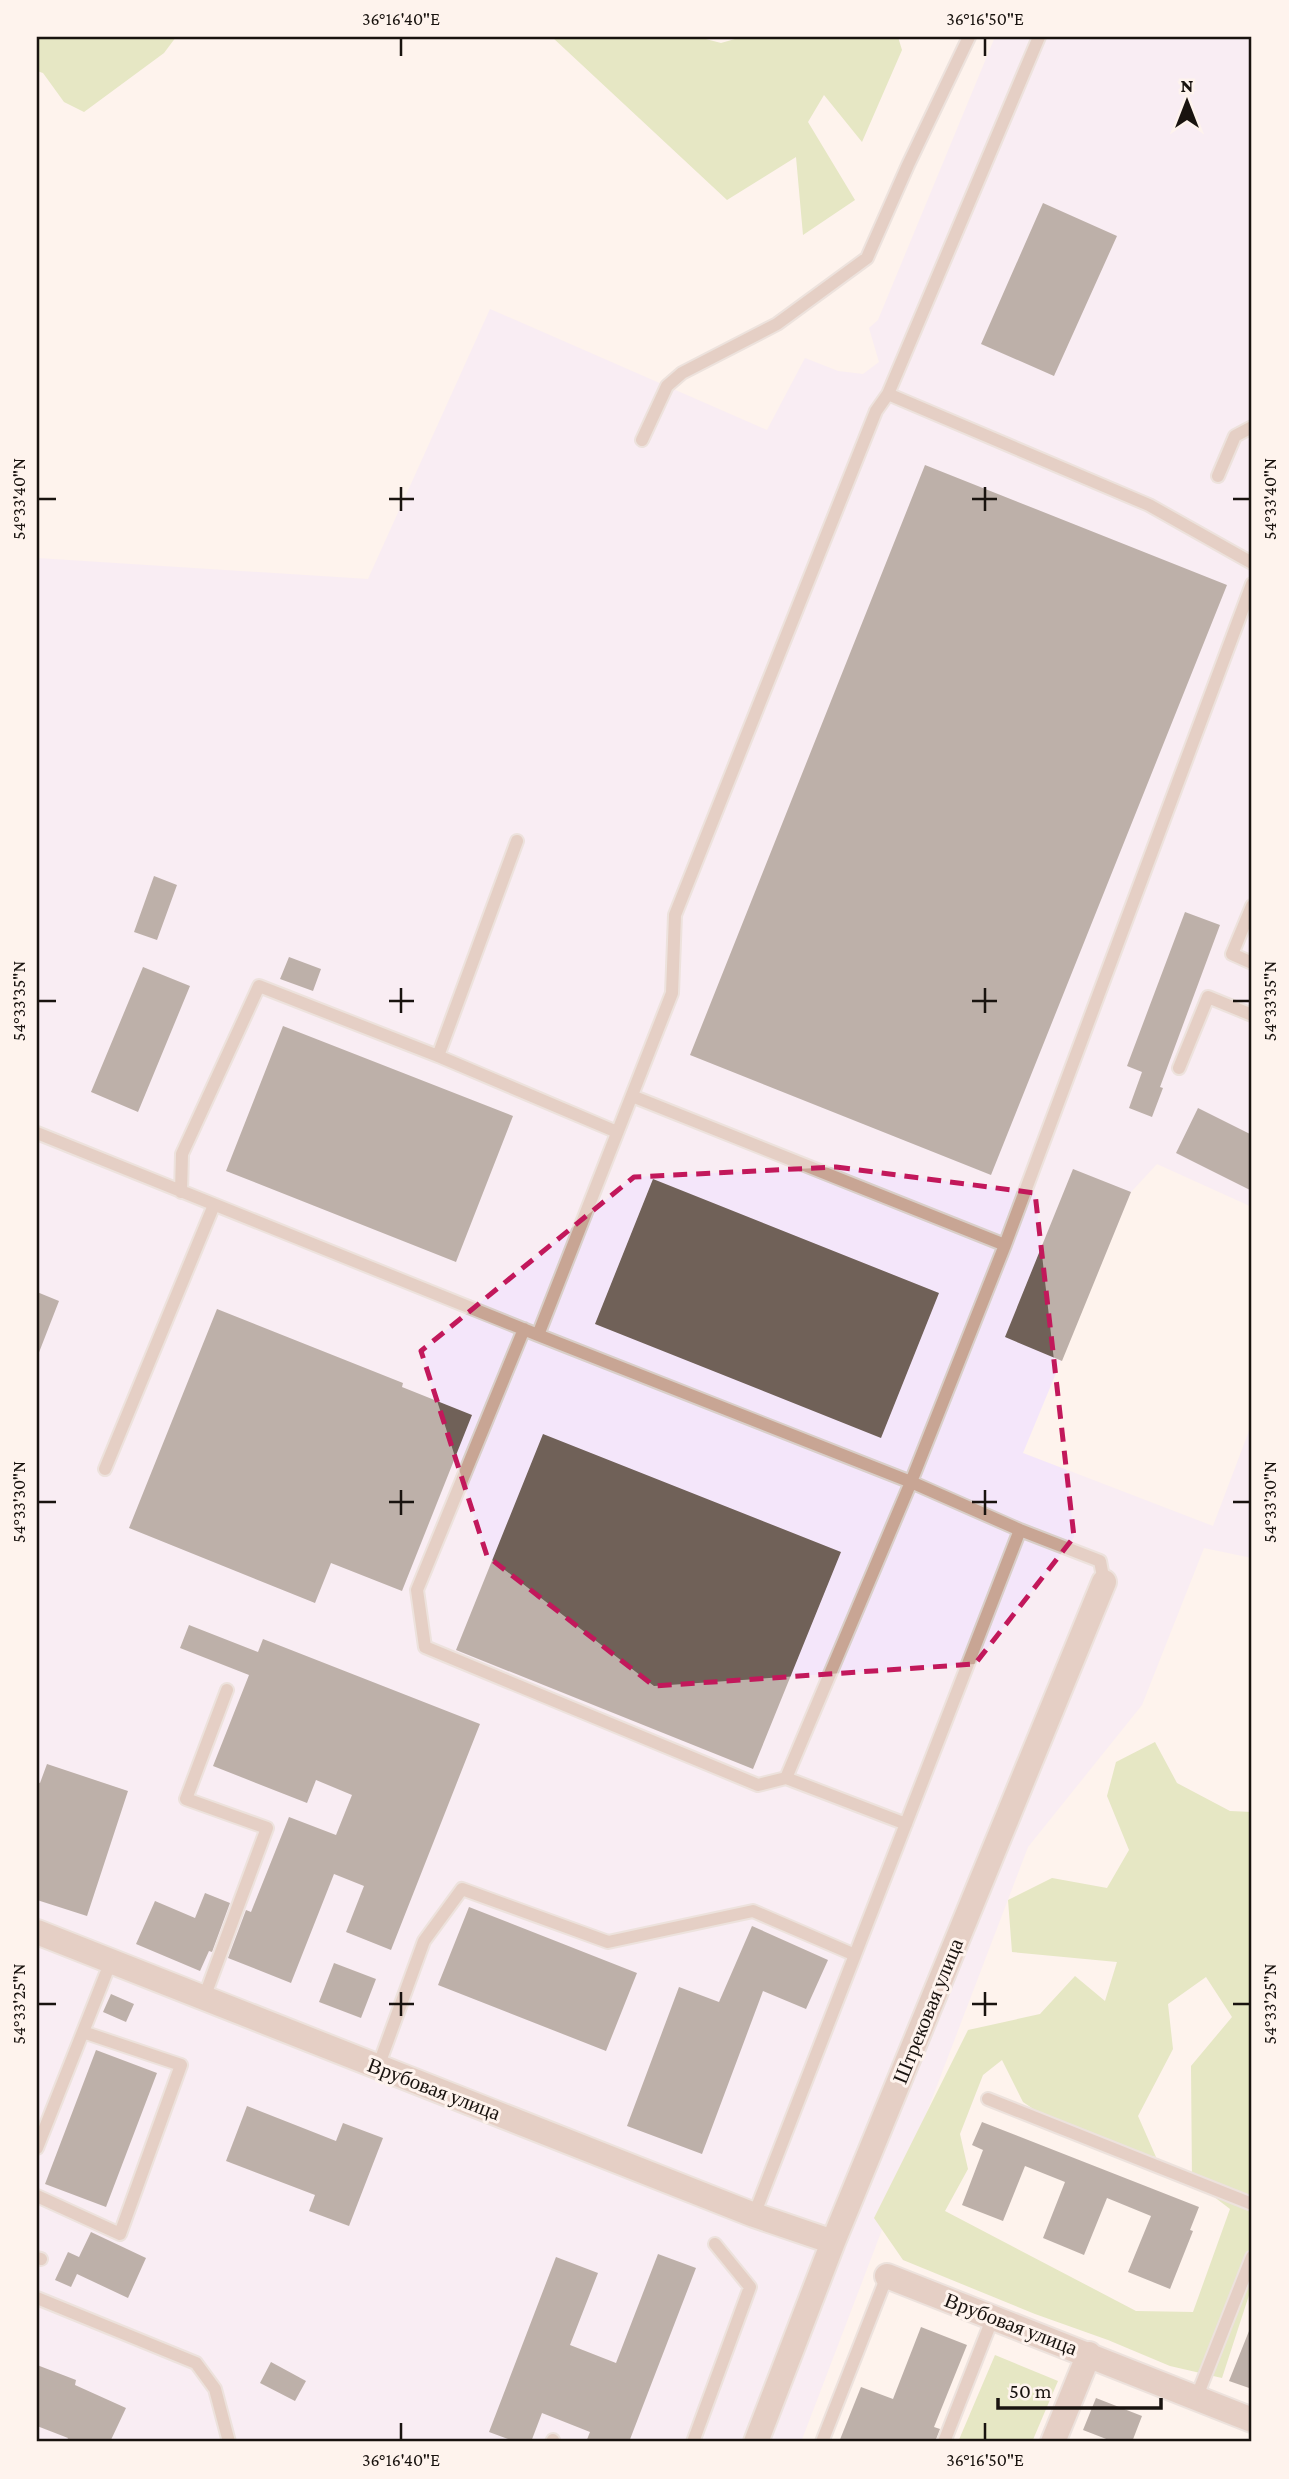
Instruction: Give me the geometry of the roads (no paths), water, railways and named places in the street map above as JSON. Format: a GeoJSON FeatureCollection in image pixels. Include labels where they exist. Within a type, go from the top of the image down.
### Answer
{"type":"FeatureCollection","features":[{"type":"Feature","properties":{"kind":"street","name":"Штрековая улица"},"geometry":{"type":"LineString","coordinates":[[756,2442],[834,2242],[1104,1582]]}},
{"type":"Feature","properties":{"kind":"street","name":"Врубовая улица"},"geometry":{"type":"LineString","coordinates":[[37,1932],[754,2215],[834,2242]]}},
{"type":"Feature","properties":{"kind":"street","name":"Врубовая улица"},"geometry":{"type":"LineString","coordinates":[[887,2276],[1197,2396],[1252,2420]]}},
{"type":"Feature","properties":{"kind":"street"},"geometry":{"type":"LineString","coordinates":[[1053,2442],[1089,2354]]}},
{"type":"Feature","properties":{"kind":"lane"},"geometry":{"type":"LineString","coordinates":[[642,440],[667,386],[682,373],[777,324],[867,258],[969,37]]}},
{"type":"Feature","properties":{"kind":"lane"},"geometry":{"type":"LineString","coordinates":[[538,1335],[672,993],[675,915],[876,411],[888,394],[1040,37]]}},
{"type":"Feature","properties":{"kind":"lane"},"geometry":{"type":"LineString","coordinates":[[888,394],[1149,505],[1252,563]]}},
{"type":"Feature","properties":{"kind":"lane"},"geometry":{"type":"LineString","coordinates":[[1218,476],[1235,436],[1252,427]]}},
{"type":"Feature","properties":{"kind":"lane"},"geometry":{"type":"LineString","coordinates":[[786,1778],[911,1482],[1005,1245],[1252,584]]}},
{"type":"Feature","properties":{"kind":"lane"},"geometry":{"type":"LineString","coordinates":[[438,1056],[517,841]]}},
{"type":"Feature","properties":{"kind":"lane"},"geometry":{"type":"LineString","coordinates":[[1252,906],[1232,954],[1252,963]]}},
{"type":"Feature","properties":{"kind":"lane"},"geometry":{"type":"LineString","coordinates":[[181,1192],[182,1154],[259,986],[438,1056],[617,1132]]}},
{"type":"Feature","properties":{"kind":"lane"},"geometry":{"type":"LineString","coordinates":[[1179,1068],[1208,997],[1252,1015]]}},
{"type":"Feature","properties":{"kind":"lane"},"geometry":{"type":"LineString","coordinates":[[632,1096],[1005,1245]]}},
{"type":"Feature","properties":{"kind":"lane"},"geometry":{"type":"LineString","coordinates":[[37,1133],[911,1482],[1100,1562],[1104,1582]]}},
{"type":"Feature","properties":{"kind":"lane"},"geometry":{"type":"LineString","coordinates":[[106,1469],[214,1205]]}},
{"type":"Feature","properties":{"kind":"lane"},"geometry":{"type":"LineString","coordinates":[[524,1329],[418,1590],[425,1647],[758,1785],[786,1778],[906,1824]]}},
{"type":"Feature","properties":{"kind":"lane"},"geometry":{"type":"LineString","coordinates":[[754,2215],[1020,1530]]}},
{"type":"Feature","properties":{"kind":"lane"},"geometry":{"type":"LineString","coordinates":[[204,1998],[267,1828],[186,1799],[227,1690]]}},
{"type":"Feature","properties":{"kind":"lane"},"geometry":{"type":"LineString","coordinates":[[378,2067],[424,1941],[462,1889],[608,1942],[753,1911],[855,1955]]}},
{"type":"Feature","properties":{"kind":"lane"},"geometry":{"type":"LineString","coordinates":[[37,2148],[111,1961]]}},
{"type":"Feature","properties":{"kind":"lane"},"geometry":{"type":"LineString","coordinates":[[37,2196],[120,2234],[181,2066],[83,2032]]}},
{"type":"Feature","properties":{"kind":"lane"},"geometry":{"type":"LineString","coordinates":[[988,2099],[1252,2204]]}},
{"type":"Feature","properties":{"kind":"lane"},"geometry":{"type":"LineString","coordinates":[[692,2442],[750,2287],[715,2244]]}},
{"type":"Feature","properties":{"kind":"lane"},"geometry":{"type":"LineString","coordinates":[[1197,2396],[1252,2257]]}},
{"type":"Feature","properties":{"kind":"lane"},"geometry":{"type":"LineString","coordinates":[[822,2442],[887,2276]]}},
{"type":"Feature","properties":{"kind":"lane"},"geometry":{"type":"LineString","coordinates":[[37,2298],[195,2363],[215,2389],[229,2442]]}},
{"type":"Feature","properties":{"kind":"lane"},"geometry":{"type":"LineString","coordinates":[[944,2442],[993,2317]]}}]}
